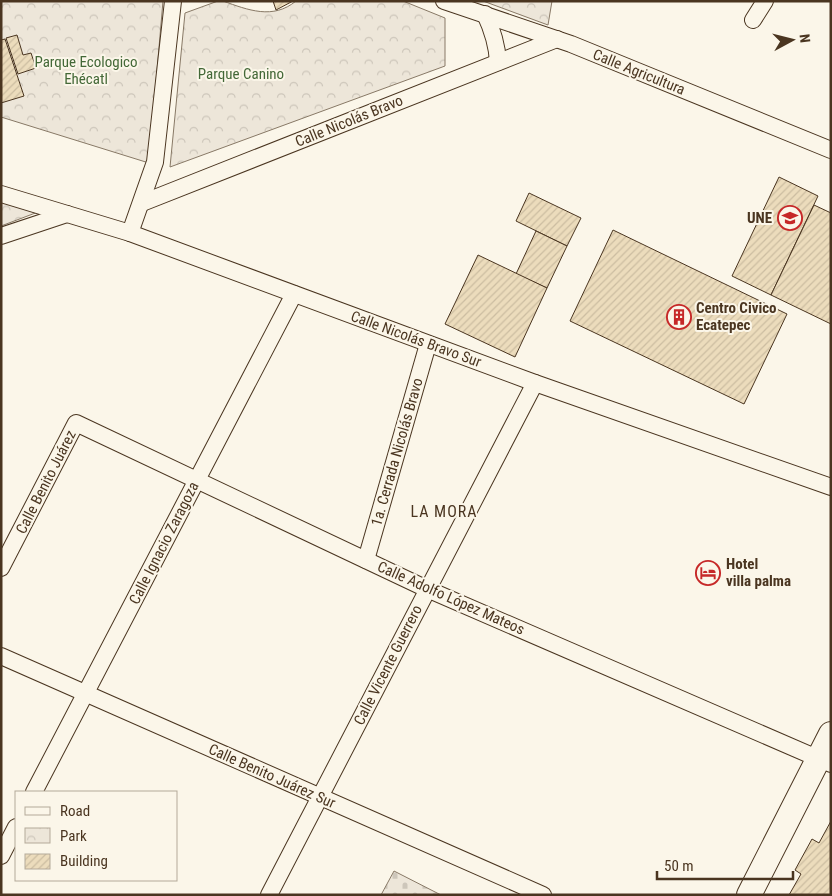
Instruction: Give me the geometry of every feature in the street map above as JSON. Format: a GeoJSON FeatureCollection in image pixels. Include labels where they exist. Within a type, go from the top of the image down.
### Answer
{"type":"FeatureCollection","features":[{"type":"Feature","properties":{"kind":"main road"},"geometry":{"type":"LineString","coordinates":[[749,895],[825,761],[831,734]]}},
{"type":"Feature","properties":{"kind":"street"},"geometry":{"type":"LineString","coordinates":[[130,233],[155,162],[174,1]]}},
{"type":"Feature","properties":{"kind":"street","name":"Calle Agricultura"},"geometry":{"type":"LineString","coordinates":[[444,1],[557,39],[831,150]]}},
{"type":"Feature","properties":{"kind":"street"},"geometry":{"type":"LineString","coordinates":[[753,20],[765,1]]}},
{"type":"Feature","properties":{"kind":"street"},"geometry":{"type":"LineString","coordinates":[[485,14],[495,37],[498,62]]}},
{"type":"Feature","properties":{"kind":"street","name":"Calle Nicolás Bravo"},"geometry":{"type":"LineString","coordinates":[[142,203],[557,39]]}},
{"type":"Feature","properties":{"kind":"street","name":"Calle Nicolás Bravo Sur"},"geometry":{"type":"LineString","coordinates":[[1,194],[130,233],[535,383],[831,487]]}},
{"type":"Feature","properties":{"kind":"street"},"geometry":{"type":"LineString","coordinates":[[1,236],[67,214]]}},
{"type":"Feature","properties":{"kind":"street","name":"Calle Ignacio Zaragoza"},"geometry":{"type":"LineString","coordinates":[[35,791],[294,294]]}},
{"type":"Feature","properties":{"kind":"street","name":"1a. Cerrada Nicolás Bravo"},"geometry":{"type":"LineString","coordinates":[[366,560],[428,344]]}},
{"type":"Feature","properties":{"kind":"street","name":"Calle Vicente Guerrero"},"geometry":{"type":"LineString","coordinates":[[269,895],[535,383]]}},
{"type":"Feature","properties":{"kind":"street","name":"Calle Adolfo López Mateos"},"geometry":{"type":"LineString","coordinates":[[76,423],[427,589],[825,761]]}},
{"type":"Feature","properties":{"kind":"street","name":"Calle Benito Juárez"},"geometry":{"type":"LineString","coordinates":[[1,568],[76,423]]}},
{"type":"Feature","properties":{"kind":"street","name":"Calle Benito Juárez Sur"},"geometry":{"type":"LineString","coordinates":[[1,656],[543,895]]}},
{"type":"Feature","properties":{"kind":"street"},"geometry":{"type":"LineString","coordinates":[[1,856],[15,829]]}},
{"type":"Feature","properties":{"kind":"green space","name":"Parque Ecologico Ehécatl"},"geometry":{"type":"Polygon","coordinates":[[[1,1],[163,1],[149,163],[1,117],[1,1]]]}},
{"type":"Feature","properties":{"kind":"green space","name":"Parque Canino"},"geometry":{"type":"Polygon","coordinates":[[[218,1],[260,12],[269,12],[287,7],[296,1],[403,1],[445,18],[445,66],[170,167],[185,13],[218,1]]]}},
{"type":"Feature","properties":{"kind":"green space"},"geometry":{"type":"Polygon","coordinates":[[[483,1],[552,1],[548,25],[483,1]]]}},
{"type":"Feature","properties":{"kind":"green space"},"geometry":{"type":"Polygon","coordinates":[[[1,200],[38,212],[1,226],[1,200]]]}},
{"type":"Feature","properties":{"kind":"green space"},"geometry":{"type":"Polygon","coordinates":[[[394,871],[441,895],[381,895],[394,871]]]}},
{"type":"Feature","properties":{"kind":"building"},"geometry":{"type":"Polygon","coordinates":[[[273,1],[293,1],[276,10],[273,1]]]}},
{"type":"Feature","properties":{"kind":"building"},"geometry":{"type":"Polygon","coordinates":[[[17,35],[23,55],[31,53],[36,68],[18,74],[6,38],[17,35]]]}},
{"type":"Feature","properties":{"kind":"building"},"geometry":{"type":"Polygon","coordinates":[[[5,39],[24,96],[1,103],[1,40],[5,39]]]}},
{"type":"Feature","properties":{"kind":"building"},"geometry":{"type":"Polygon","coordinates":[[[779,177],[818,196],[771,295],[732,276],[779,177]]]}},
{"type":"Feature","properties":{"kind":"building"},"geometry":{"type":"Polygon","coordinates":[[[529,193],[581,218],[567,246],[516,221],[529,193]]]}},
{"type":"Feature","properties":{"kind":"building"},"geometry":{"type":"Polygon","coordinates":[[[814,205],[831,213],[831,324],[771,295],[814,205]]]}},
{"type":"Feature","properties":{"kind":"building","name":"Centro Civico Ecatepec"},"geometry":{"type":"Polygon","coordinates":[[[613,230],[787,314],[744,404],[570,321],[613,230]]]}},
{"type":"Feature","properties":{"kind":"building"},"geometry":{"type":"Polygon","coordinates":[[[536,231],[567,246],[547,288],[516,274],[536,231]]]}},
{"type":"Feature","properties":{"kind":"building"},"geometry":{"type":"Polygon","coordinates":[[[478,255],[547,288],[515,357],[445,324],[478,255]]]}},
{"type":"Feature","properties":{"kind":"building"},"geometry":{"type":"Polygon","coordinates":[[[831,821],[831,895],[789,895],[801,874],[795,870],[812,839],[819,843],[831,821]]]}},
{"type":"Feature","properties":{"kind":"place","name":"UNE"},"geometry":{"type":"Point","coordinates":[790,218]}},
{"type":"Feature","properties":{"kind":"place","name":"Centro Civico Ecatepec"},"geometry":{"type":"Point","coordinates":[679,317]}},
{"type":"Feature","properties":{"kind":"place","name":"Hotel villa palma"},"geometry":{"type":"Point","coordinates":[708,573]}},
{"type":"Feature","properties":{"kind":"district","name":"LA MORA"},"geometry":{"type":"Point","coordinates":[444,511]}}]}
